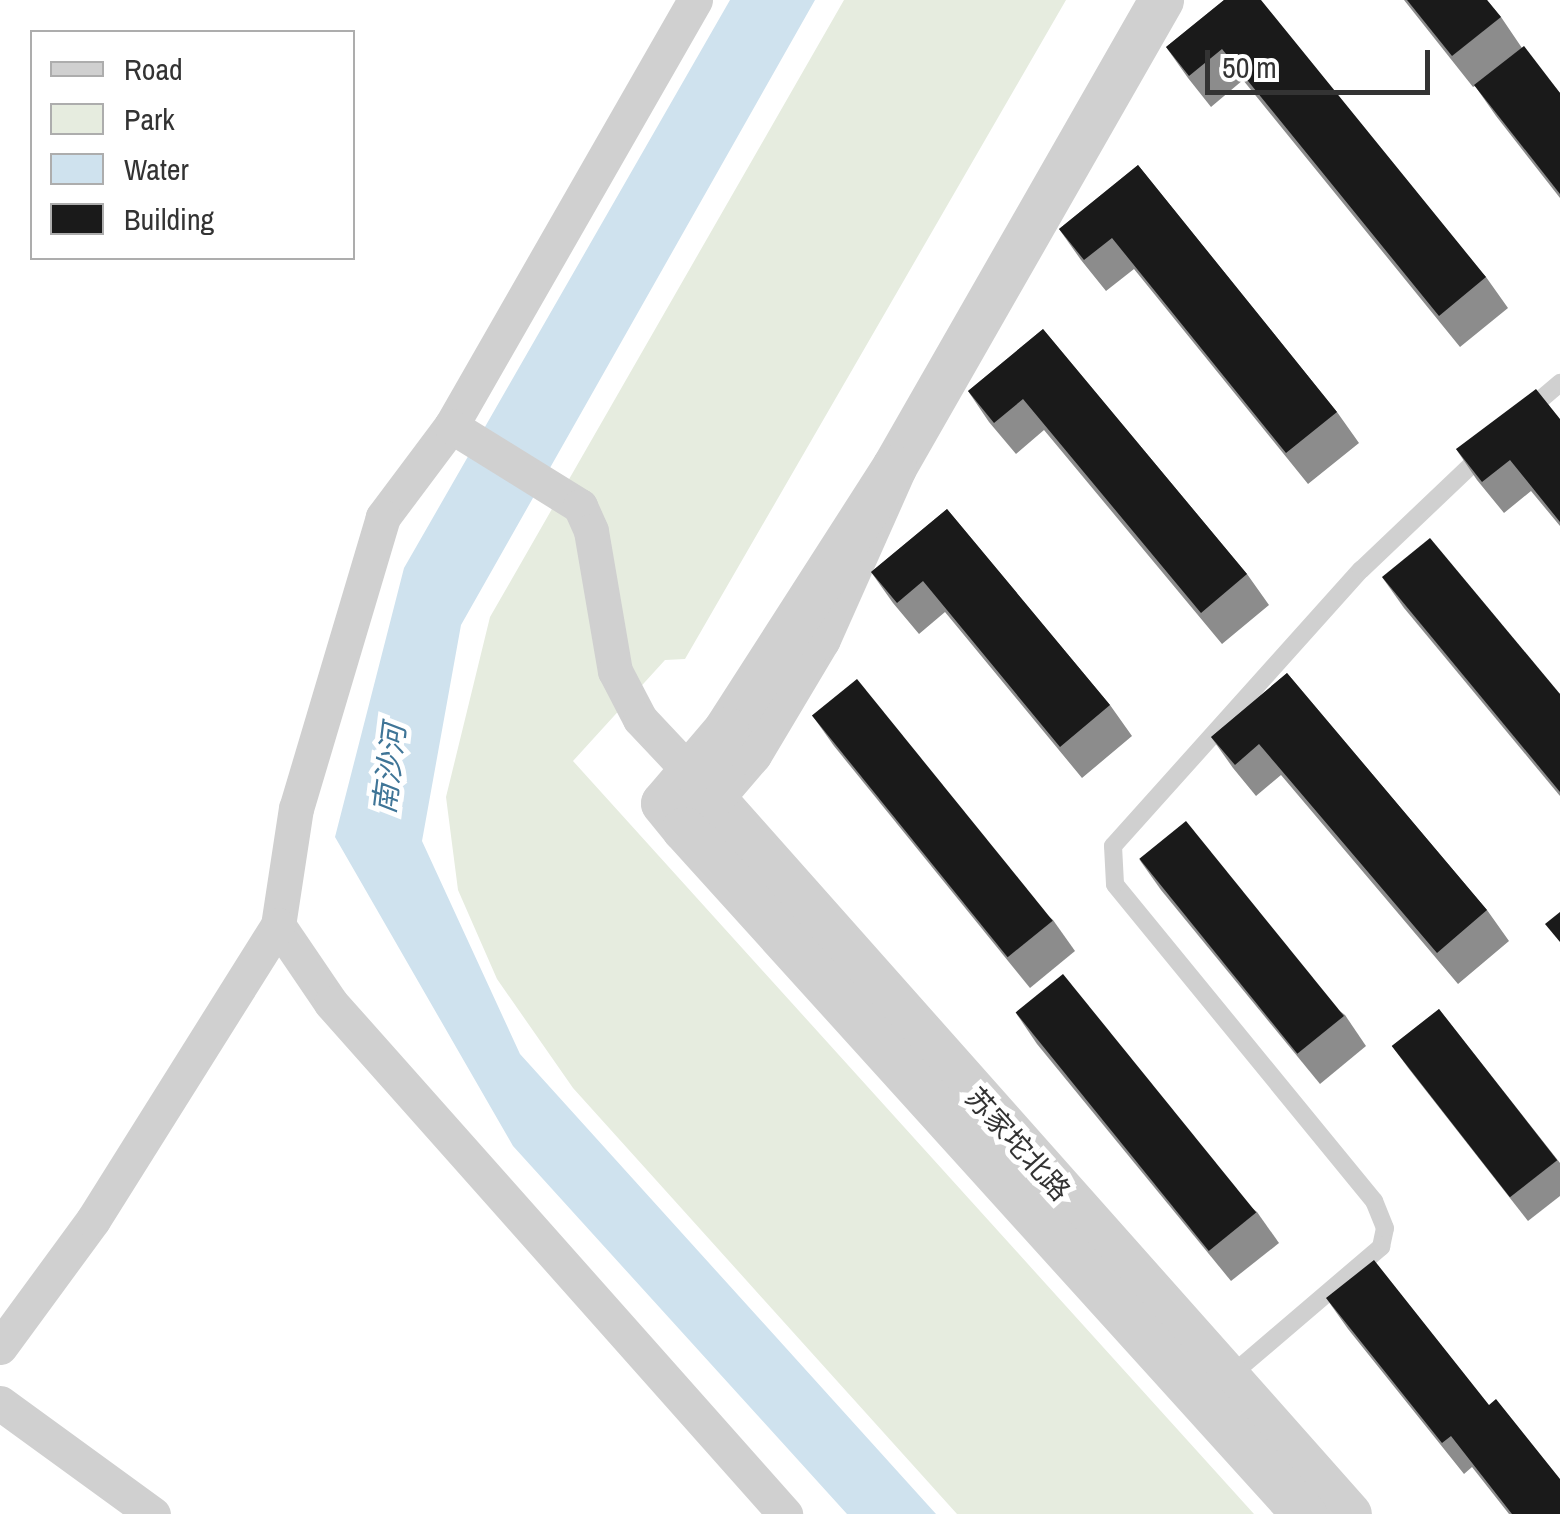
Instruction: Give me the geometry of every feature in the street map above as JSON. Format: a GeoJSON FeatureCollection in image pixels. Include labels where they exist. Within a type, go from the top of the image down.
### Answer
{"type":"FeatureCollection","features":[{"type":"Feature","properties":{"kind":"street"},"geometry":{"type":"LineString","coordinates":[[0,1347],[94,1220],[278,925],[296,808],[382,516],[451,426],[695,0]]}},
{"type":"Feature","properties":{"kind":"street"},"geometry":{"type":"LineString","coordinates":[[451,426],[576,501],[591,531],[607,644],[640,719],[688,801],[818,638],[894,467],[1162,0]]}},
{"type":"Feature","properties":{"kind":"street","name":"苏家坨北路"},"geometry":{"type":"LineString","coordinates":[[688,801],[1228,1378],[1348,1514]]}},
{"type":"Feature","properties":{"kind":"street","name":"苏家坨北路"},"geometry":{"type":"LineString","coordinates":[[688,801],[1304,1514]]}},
{"type":"Feature","properties":{"kind":"street"},"geometry":{"type":"LineString","coordinates":[[278,925],[331,1004],[784,1514]]}},
{"type":"Feature","properties":{"kind":"street"},"geometry":{"type":"LineString","coordinates":[[0,1403],[152,1514]]}},
{"type":"Feature","properties":{"kind":"lane"},"geometry":{"type":"LineString","coordinates":[[1228,1378],[1380,1247],[1385,1228],[1374,1201],[1115,884],[1114,846],[1361,570],[1560,383]]}},
{"type":"Feature","properties":{"kind":"green space"},"geometry":{"type":"Polygon","coordinates":[[[844,0],[1066,0],[685,659],[665,660],[573,761],[1254,1514],[957,1514],[573,1088],[497,979],[458,890],[446,797],[490,617],[844,0]]]}},
{"type":"Feature","properties":{"kind":"water","name":"南沙河"},"geometry":{"type":"Polygon","coordinates":[[[730,0],[815,0],[461,625],[422,841],[520,1054],[936,1514],[847,1514],[513,1146],[335,837],[404,568],[730,0]]]}},
{"type":"Feature","properties":{"kind":"building"},"geometry":{"type":"Polygon","coordinates":[[[1224,0],[1261,0],[1486,277],[1439,316],[1222,49],[1189,76],[1166,47],[1224,0]]]}},
{"type":"Feature","properties":{"kind":"building"},"geometry":{"type":"Polygon","coordinates":[[[1407,0],[1487,0],[1501,17],[1452,56],[1407,0]]]}},
{"type":"Feature","properties":{"kind":"building"},"geometry":{"type":"Polygon","coordinates":[[[1524,46],[1560,93],[1560,194],[1474,85],[1524,46]]]}},
{"type":"Feature","properties":{"kind":"building"},"geometry":{"type":"Polygon","coordinates":[[[1138,165],[1337,412],[1286,453],[1112,238],[1084,260],[1059,229],[1138,165]]]}},
{"type":"Feature","properties":{"kind":"building"},"geometry":{"type":"Polygon","coordinates":[[[1043,329],[1247,574],[1201,613],[1023,399],[994,423],[968,391],[1043,329]]]}},
{"type":"Feature","properties":{"kind":"building"},"geometry":{"type":"Polygon","coordinates":[[[1536,389],[1560,419],[1560,522],[1510,460],[1482,482],[1456,449],[1536,389]]]}},
{"type":"Feature","properties":{"kind":"building"},"geometry":{"type":"Polygon","coordinates":[[[947,509],[1110,705],[1060,747],[923,581],[897,603],[871,572],[947,509]]]}},
{"type":"Feature","properties":{"kind":"building"},"geometry":{"type":"Polygon","coordinates":[[[1430,538],[1560,694],[1560,792],[1382,577],[1430,538]]]}},
{"type":"Feature","properties":{"kind":"building"},"geometry":{"type":"Polygon","coordinates":[[[1287,673],[1487,910],[1437,953],[1259,744],[1235,765],[1211,737],[1287,673]]]}},
{"type":"Feature","properties":{"kind":"building"},"geometry":{"type":"Polygon","coordinates":[[[857,679],[1053,921],[1008,957],[812,716],[857,679]]]}},
{"type":"Feature","properties":{"kind":"building"},"geometry":{"type":"Polygon","coordinates":[[[1186,821],[1344,1016],[1297,1054],[1139,859],[1186,821]]]}},
{"type":"Feature","properties":{"kind":"building"},"geometry":{"type":"Polygon","coordinates":[[[1560,912],[1560,942],[1545,924],[1560,912]]]}},
{"type":"Feature","properties":{"kind":"building"},"geometry":{"type":"Polygon","coordinates":[[[1063,974],[1256,1213],[1209,1251],[1016,1012],[1063,974]]]}},
{"type":"Feature","properties":{"kind":"building"},"geometry":{"type":"Polygon","coordinates":[[[1439,1009],[1557,1160],[1510,1197],[1392,1046],[1439,1009]]]}},
{"type":"Feature","properties":{"kind":"building"},"geometry":{"type":"Polygon","coordinates":[[[1374,1260],[1489,1405],[1496,1399],[1560,1479],[1560,1514],[1512,1514],[1451,1436],[1442,1443],[1326,1298],[1374,1260]]]}}]}
